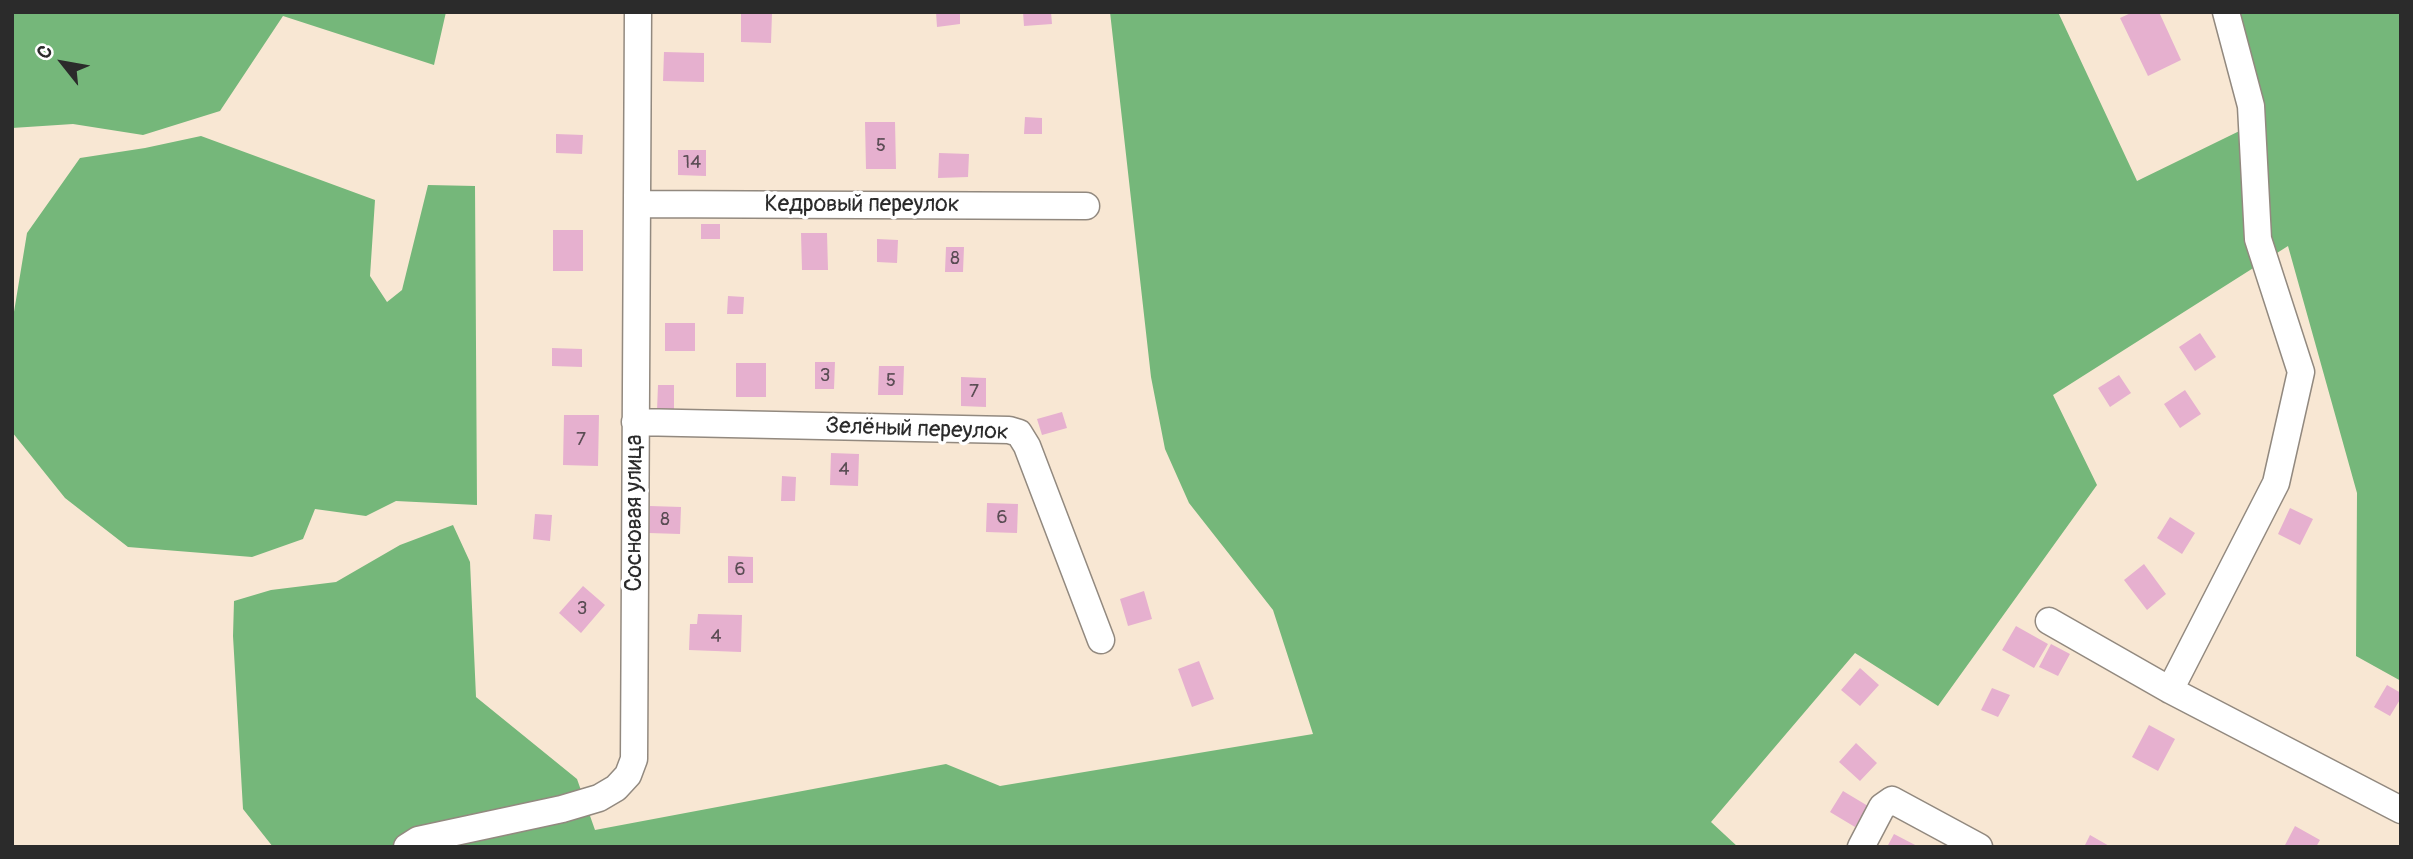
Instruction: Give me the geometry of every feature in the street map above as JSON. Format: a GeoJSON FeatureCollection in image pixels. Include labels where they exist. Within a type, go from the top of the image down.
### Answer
{"type":"FeatureCollection","features":[{"type":"Feature","properties":{"kind":"street","name":"Сосновая улица"},"geometry":{"type":"LineString","coordinates":[[407,847],[418,840],[562,809],[599,798],[616,788],[628,775],[634,760],[638,12]]}},
{"type":"Feature","properties":{"kind":"street"},"geometry":{"type":"LineString","coordinates":[[2170,690],[2276,483],[2301,372],[2258,239],[2250,106],[2226,12]]}},
{"type":"Feature","properties":{"kind":"street","name":"Кедровый переулок"},"geometry":{"type":"LineString","coordinates":[[638,204],[1086,206]]}},
{"type":"Feature","properties":{"kind":"street","name":"Зелёный переулок"},"geometry":{"type":"LineString","coordinates":[[635,422],[1009,430],[1019,433],[1027,446],[1101,640]]}},
{"type":"Feature","properties":{"kind":"street"},"geometry":{"type":"LineString","coordinates":[[2049,621],[2170,690],[2401,810]]}},
{"type":"Feature","properties":{"kind":"street"},"geometry":{"type":"LineString","coordinates":[[1861,847],[1882,807],[1892,800],[1979,847]]}},
{"type":"Feature","properties":{"kind":"green space"},"geometry":{"type":"Polygon","coordinates":[[[12,12],[446,12],[434,65],[283,16],[220,111],[143,135],[73,124],[12,128],[12,12]]]}},
{"type":"Feature","properties":{"kind":"green space"},"geometry":{"type":"Polygon","coordinates":[[[1110,12],[2058,12],[2137,181],[2264,119],[2240,12],[2401,12],[2401,681],[2356,656],[2357,493],[2288,246],[2053,395],[2097,485],[1938,706],[1855,653],[1711,822],[1738,847],[273,847],[243,809],[233,636],[234,601],[271,590],[336,582],[400,545],[453,525],[470,562],[476,697],[577,779],[595,830],[946,764],[1000,786],[1313,734],[1273,610],[1189,503],[1165,449],[1151,377],[1110,12]]]}},
{"type":"Feature","properties":{"kind":"green space"},"geometry":{"type":"Polygon","coordinates":[[[201,136],[375,200],[370,276],[387,302],[402,290],[428,185],[475,186],[477,505],[396,501],[366,516],[315,509],[303,539],[252,557],[128,547],[65,498],[12,432],[12,324],[27,233],[80,158],[201,136]]]}},
{"type":"Feature","properties":{"kind":"building"},"geometry":{"type":"Polygon","coordinates":[[[936,12],[960,12],[960,24],[937,27],[936,12]]]}},
{"type":"Feature","properties":{"kind":"building"},"geometry":{"type":"Polygon","coordinates":[[[1023,12],[1051,12],[1052,24],[1024,26],[1023,12]]]}},
{"type":"Feature","properties":{"kind":"building"},"geometry":{"type":"Polygon","coordinates":[[[2133,12],[2159,12],[2181,60],[2148,76],[2120,18],[2133,12]]]}},
{"type":"Feature","properties":{"kind":"building"},"geometry":{"type":"Polygon","coordinates":[[[741,13],[772,13],[771,43],[741,42],[741,13]]]}},
{"type":"Feature","properties":{"kind":"building"},"geometry":{"type":"Polygon","coordinates":[[[664,52],[704,53],[704,82],[663,81],[664,52]]]}},
{"type":"Feature","properties":{"kind":"building"},"geometry":{"type":"Polygon","coordinates":[[[1025,117],[1042,118],[1042,134],[1024,134],[1025,117]]]}},
{"type":"Feature","properties":{"kind":"building"},"geometry":{"type":"Polygon","coordinates":[[[865,122],[895,122],[896,169],[866,169],[865,122]]]}},
{"type":"Feature","properties":{"kind":"building"},"geometry":{"type":"Polygon","coordinates":[[[556,134],[583,135],[582,154],[556,153],[556,134]]]}},
{"type":"Feature","properties":{"kind":"building"},"geometry":{"type":"Polygon","coordinates":[[[678,150],[706,150],[706,176],[678,175],[678,150]]]}},
{"type":"Feature","properties":{"kind":"building"},"geometry":{"type":"Polygon","coordinates":[[[939,153],[969,154],[968,177],[938,178],[939,153]]]}},
{"type":"Feature","properties":{"kind":"building"},"geometry":{"type":"Polygon","coordinates":[[[701,224],[720,224],[720,239],[701,239],[701,224]]]}},
{"type":"Feature","properties":{"kind":"building"},"geometry":{"type":"Polygon","coordinates":[[[553,230],[583,230],[583,271],[553,271],[553,230]]]}},
{"type":"Feature","properties":{"kind":"building"},"geometry":{"type":"Polygon","coordinates":[[[801,233],[827,233],[828,270],[802,270],[801,233]]]}},
{"type":"Feature","properties":{"kind":"building"},"geometry":{"type":"Polygon","coordinates":[[[877,239],[898,240],[897,263],[877,262],[877,239]]]}},
{"type":"Feature","properties":{"kind":"building"},"geometry":{"type":"Polygon","coordinates":[[[946,247],[964,247],[963,272],[945,272],[946,247]]]}},
{"type":"Feature","properties":{"kind":"building"},"geometry":{"type":"Polygon","coordinates":[[[728,296],[744,297],[743,314],[727,314],[728,296]]]}},
{"type":"Feature","properties":{"kind":"building"},"geometry":{"type":"Polygon","coordinates":[[[665,323],[695,323],[695,351],[665,351],[665,323]]]}},
{"type":"Feature","properties":{"kind":"building"},"geometry":{"type":"Polygon","coordinates":[[[2200,333],[2216,357],[2195,371],[2179,347],[2200,333]]]}},
{"type":"Feature","properties":{"kind":"building"},"geometry":{"type":"Polygon","coordinates":[[[552,348],[582,349],[582,367],[552,366],[552,348]]]}},
{"type":"Feature","properties":{"kind":"building"},"geometry":{"type":"Polygon","coordinates":[[[815,362],[835,362],[834,389],[815,389],[815,362]]]}},
{"type":"Feature","properties":{"kind":"building"},"geometry":{"type":"Polygon","coordinates":[[[736,363],[766,363],[766,397],[736,397],[736,363]]]}},
{"type":"Feature","properties":{"kind":"building"},"geometry":{"type":"Polygon","coordinates":[[[879,366],[904,366],[903,395],[878,395],[879,366]]]}},
{"type":"Feature","properties":{"kind":"building"},"geometry":{"type":"Polygon","coordinates":[[[2119,375],[2131,393],[2110,407],[2098,388],[2119,375]]]}},
{"type":"Feature","properties":{"kind":"building"},"geometry":{"type":"Polygon","coordinates":[[[961,377],[986,378],[986,407],[961,406],[961,377]]]}},
{"type":"Feature","properties":{"kind":"building"},"geometry":{"type":"Polygon","coordinates":[[[658,385],[674,385],[674,411],[657,411],[658,385]]]}},
{"type":"Feature","properties":{"kind":"building"},"geometry":{"type":"Polygon","coordinates":[[[2185,390],[2201,414],[2180,428],[2164,404],[2185,390]]]}},
{"type":"Feature","properties":{"kind":"building"},"geometry":{"type":"Polygon","coordinates":[[[1062,412],[1067,428],[1042,435],[1037,419],[1062,412]]]}},
{"type":"Feature","properties":{"kind":"building"},"geometry":{"type":"Polygon","coordinates":[[[564,415],[599,415],[598,466],[563,465],[564,415]]]}},
{"type":"Feature","properties":{"kind":"building"},"geometry":{"type":"Polygon","coordinates":[[[831,453],[859,454],[858,486],[830,485],[831,453]]]}},
{"type":"Feature","properties":{"kind":"building"},"geometry":{"type":"Polygon","coordinates":[[[782,476],[796,477],[795,501],[781,501],[782,476]]]}},
{"type":"Feature","properties":{"kind":"building"},"geometry":{"type":"Polygon","coordinates":[[[987,503],[1018,504],[1017,533],[986,532],[987,503]]]}},
{"type":"Feature","properties":{"kind":"building"},"geometry":{"type":"Polygon","coordinates":[[[650,506],[681,507],[680,534],[649,533],[650,506]]]}},
{"type":"Feature","properties":{"kind":"building"},"geometry":{"type":"Polygon","coordinates":[[[2290,508],[2313,519],[2300,545],[2278,534],[2290,508]]]}},
{"type":"Feature","properties":{"kind":"building"},"geometry":{"type":"Polygon","coordinates":[[[535,514],[552,515],[550,541],[533,539],[535,514]]]}},
{"type":"Feature","properties":{"kind":"building"},"geometry":{"type":"Polygon","coordinates":[[[2170,517],[2195,533],[2182,554],[2157,538],[2170,517]]]}},
{"type":"Feature","properties":{"kind":"building"},"geometry":{"type":"Polygon","coordinates":[[[728,556],[753,557],[753,583],[728,583],[728,556]]]}},
{"type":"Feature","properties":{"kind":"building"},"geometry":{"type":"Polygon","coordinates":[[[2144,564],[2166,594],[2147,610],[2124,580],[2144,564]]]}},
{"type":"Feature","properties":{"kind":"building"},"geometry":{"type":"Polygon","coordinates":[[[583,586],[605,605],[581,633],[559,613],[583,586]]]}},
{"type":"Feature","properties":{"kind":"building"},"geometry":{"type":"Polygon","coordinates":[[[1144,591],[1152,619],[1128,626],[1120,599],[1144,591]]]}},
{"type":"Feature","properties":{"kind":"building"},"geometry":{"type":"Polygon","coordinates":[[[698,614],[742,615],[741,652],[689,650],[690,624],[697,624],[698,614]]]}},
{"type":"Feature","properties":{"kind":"building"},"geometry":{"type":"Polygon","coordinates":[[[2016,626],[2048,644],[2034,668],[2002,650],[2016,626]]]}},
{"type":"Feature","properties":{"kind":"building"},"geometry":{"type":"Polygon","coordinates":[[[2051,644],[2070,654],[2058,676],[2039,667],[2051,644]]]}},
{"type":"Feature","properties":{"kind":"building"},"geometry":{"type":"Polygon","coordinates":[[[1199,661],[1214,699],[1192,707],[1178,669],[1199,661]]]}},
{"type":"Feature","properties":{"kind":"building"},"geometry":{"type":"Polygon","coordinates":[[[1860,668],[1879,685],[1860,706],[1841,690],[1860,668]]]}},
{"type":"Feature","properties":{"kind":"building"},"geometry":{"type":"Polygon","coordinates":[[[2387,685],[2401,693],[2401,698],[2390,716],[2374,707],[2387,685]]]}},
{"type":"Feature","properties":{"kind":"building"},"geometry":{"type":"Polygon","coordinates":[[[1992,688],[2010,695],[1998,717],[1981,710],[1992,688]]]}},
{"type":"Feature","properties":{"kind":"building"},"geometry":{"type":"Polygon","coordinates":[[[2149,725],[2175,739],[2158,771],[2132,757],[2149,725]]]}},
{"type":"Feature","properties":{"kind":"building"},"geometry":{"type":"Polygon","coordinates":[[[1856,743],[1877,763],[1860,781],[1839,762],[1856,743]]]}},
{"type":"Feature","properties":{"kind":"building"},"geometry":{"type":"Polygon","coordinates":[[[1843,791],[1868,806],[1855,827],[1830,812],[1843,791]]]}},
{"type":"Feature","properties":{"kind":"building"},"geometry":{"type":"Polygon","coordinates":[[[2295,826],[2320,840],[2316,847],[2284,847],[2295,826]]]}},
{"type":"Feature","properties":{"kind":"building"},"geometry":{"type":"Polygon","coordinates":[[[1894,834],[1919,847],[1887,847],[1894,834]]]}},
{"type":"Feature","properties":{"kind":"building"},"geometry":{"type":"Polygon","coordinates":[[[2090,835],[2111,847],[2084,847],[2090,835]]]}}]}
